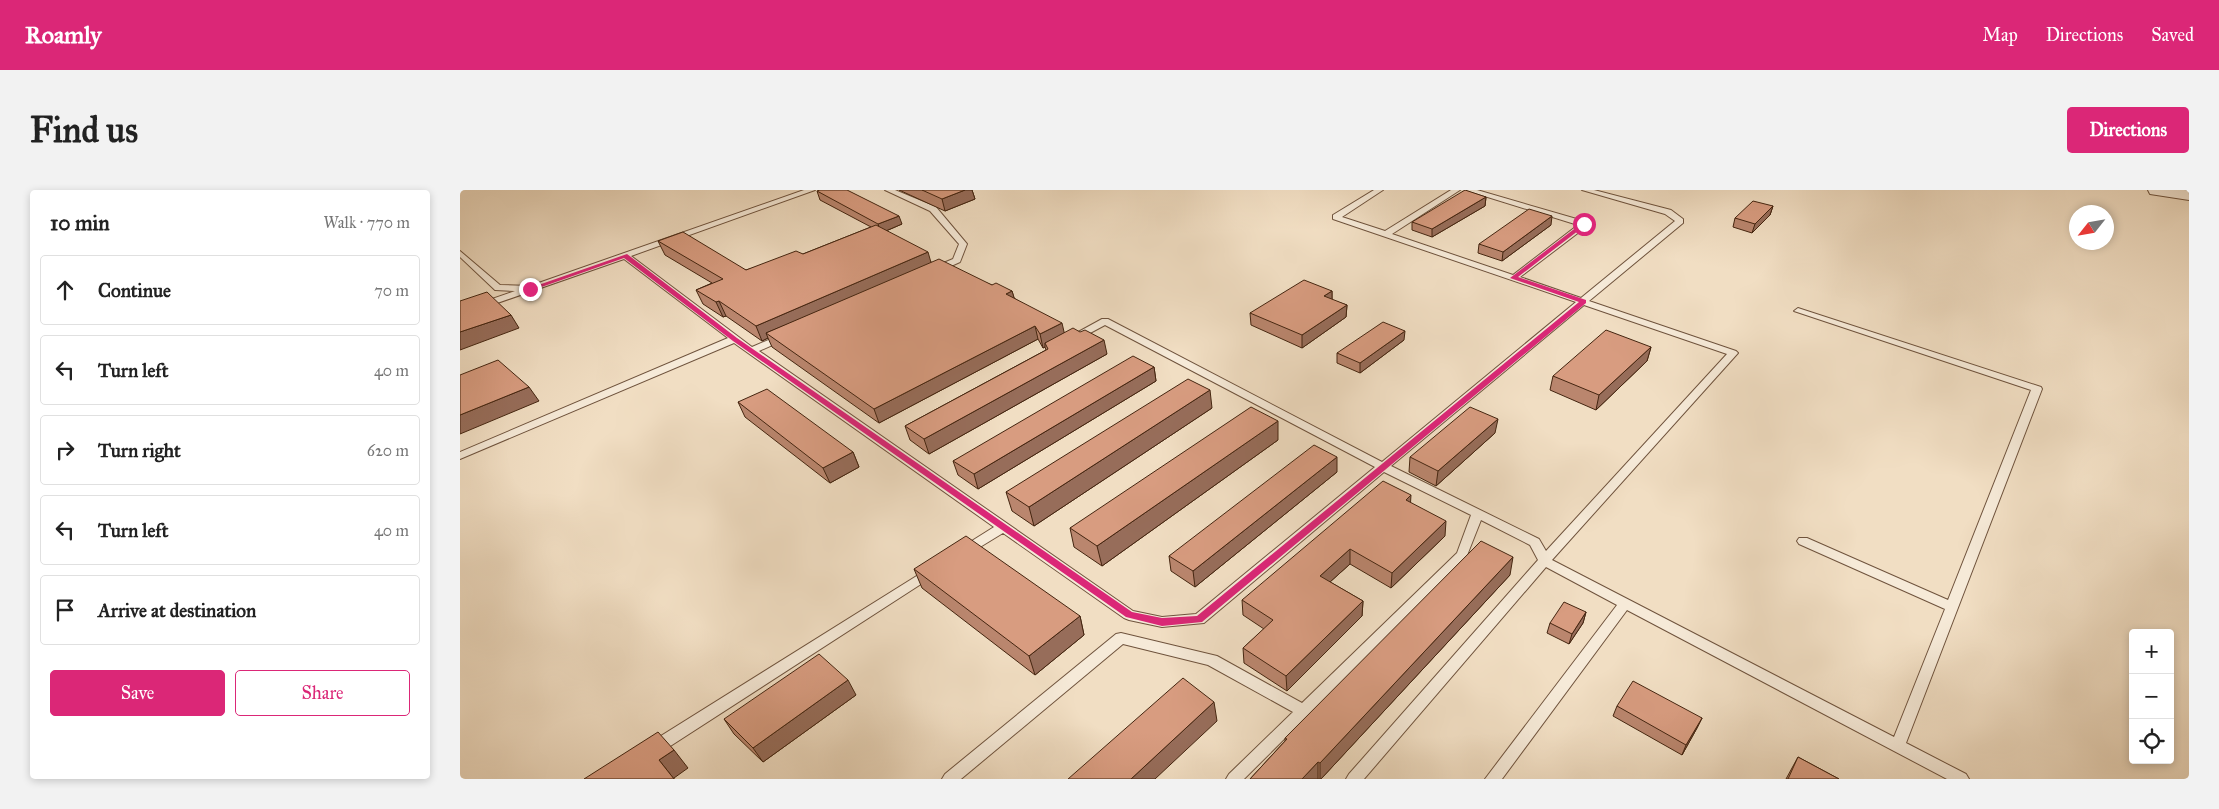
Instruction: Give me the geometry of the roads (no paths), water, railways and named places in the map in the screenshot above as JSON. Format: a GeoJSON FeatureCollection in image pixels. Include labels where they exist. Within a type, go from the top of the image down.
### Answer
{"type":"FeatureCollection","features":[{"type":"Feature","properties":{"kind":"street"},"geometry":{"type":"LineString","coordinates":[[2156,190],[2189,195]]}},
{"type":"Feature","properties":{"kind":"lane"},"geometry":{"type":"LineString","coordinates":[[460,313],[811,190]]}},
{"type":"Feature","properties":{"kind":"lane"},"geometry":{"type":"LineString","coordinates":[[889,190],[933,209],[963,244],[957,260],[930,272]]}},
{"type":"Feature","properties":{"kind":"lane"},"geometry":{"type":"LineString","coordinates":[[1354,779],[1544,561],[1733,353],[1336,218],[1379,190]]}},
{"type":"Feature","properties":{"kind":"lane"},"geometry":{"type":"LineString","coordinates":[[1386,234],[1456,190]]}},
{"type":"Feature","properties":{"kind":"lane"},"geometry":{"type":"LineString","coordinates":[[1469,190],[1584,224],[1514,278]]}},
{"type":"Feature","properties":{"kind":"lane"},"geometry":{"type":"LineString","coordinates":[[625,256],[751,351],[1129,615],[1162,622],[1199,619],[1680,221],[1668,212],[1586,190]]}},
{"type":"Feature","properties":{"kind":"lane"},"geometry":{"type":"LineString","coordinates":[[460,253],[498,288],[530,289]]}},
{"type":"Feature","properties":{"kind":"lane"},"geometry":{"type":"LineString","coordinates":[[1798,311],[2037,389],[1898,746]]}},
{"type":"Feature","properties":{"kind":"lane"},"geometry":{"type":"LineString","coordinates":[[1063,344],[1106,321],[1383,467],[1535,542],[1544,561],[1961,779]]}},
{"type":"Feature","properties":{"kind":"lane"},"geometry":{"type":"LineString","coordinates":[[751,351],[796,331]]}},
{"type":"Feature","properties":{"kind":"lane"},"geometry":{"type":"LineString","coordinates":[[460,456],[735,339]]}},
{"type":"Feature","properties":{"kind":"lane"},"geometry":{"type":"LineString","coordinates":[[1234,779],[1462,555],[1477,514]]}},
{"type":"Feature","properties":{"kind":"lane"},"geometry":{"type":"LineString","coordinates":[[646,753],[1003,527]]}},
{"type":"Feature","properties":{"kind":"lane"},"geometry":{"type":"LineString","coordinates":[[1803,542],[1952,607]]}},
{"type":"Feature","properties":{"kind":"lane"},"geometry":{"type":"LineString","coordinates":[[1493,779],[1625,603]]}},
{"type":"Feature","properties":{"kind":"lane"},"geometry":{"type":"LineString","coordinates":[[950,779],[1121,638],[1212,660],[1303,711]]}}]}
